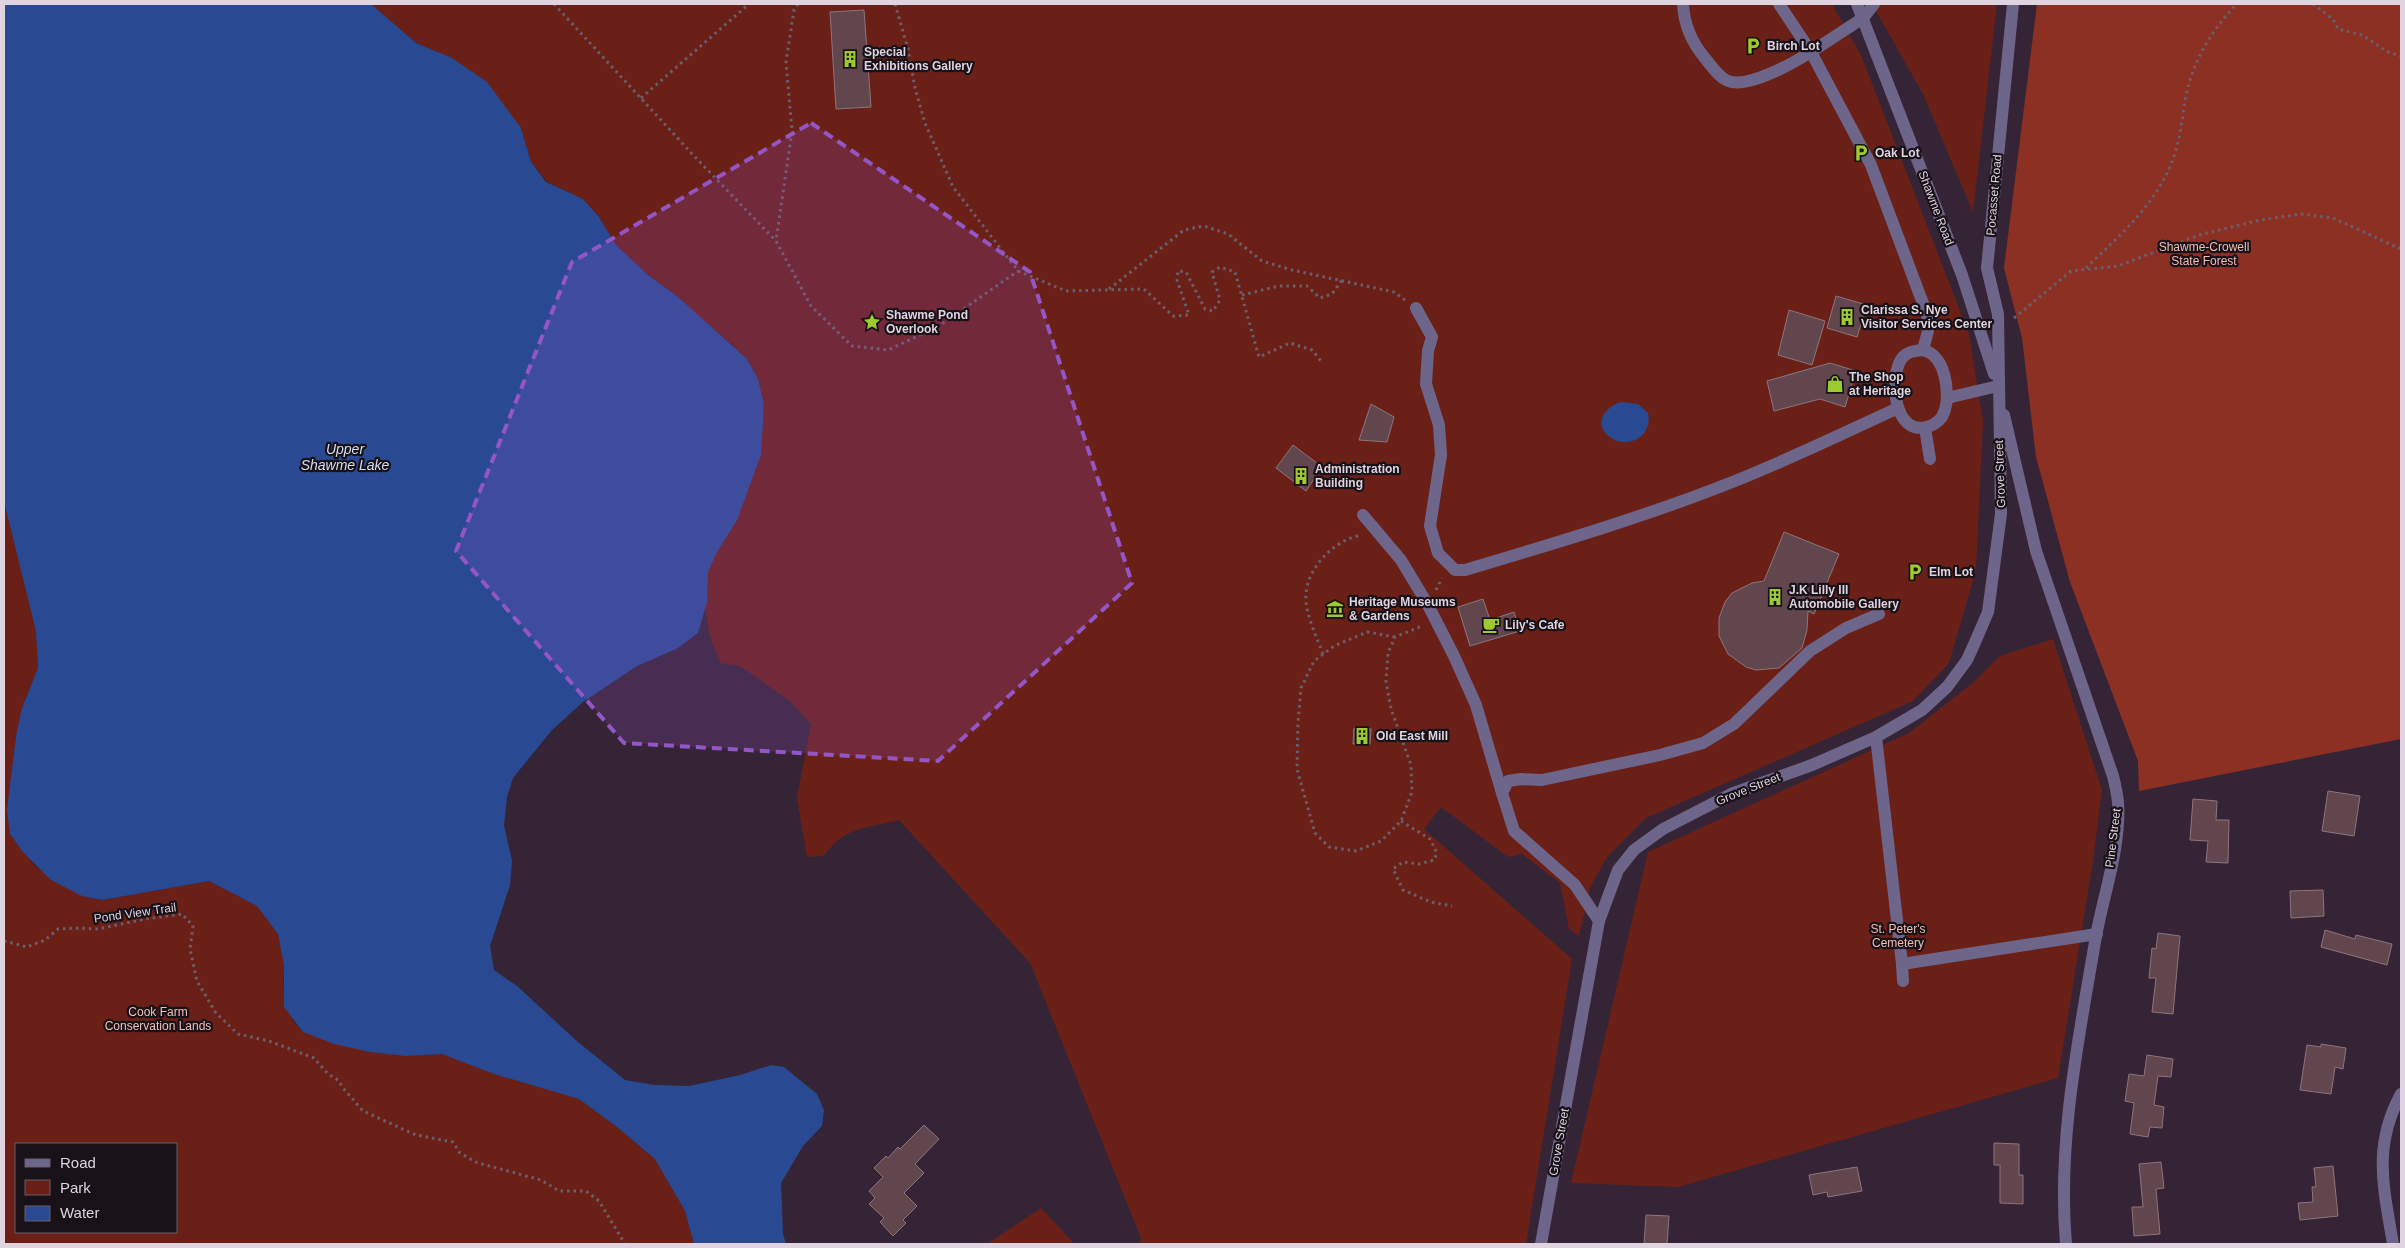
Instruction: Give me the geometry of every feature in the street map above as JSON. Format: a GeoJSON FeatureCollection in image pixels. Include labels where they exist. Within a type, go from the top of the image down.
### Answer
{"type":"FeatureCollection","features":[{"type":"Feature","properties":{"kind":"street"},"geometry":{"type":"LineString","coordinates":[[1684,4],[1688,29],[1696,46],[1717,74],[1728,81],[1742,83],[1811,52],[1863,18],[1874,4]]}},
{"type":"Feature","properties":{"kind":"street"},"geometry":{"type":"LineString","coordinates":[[1779,4],[1811,52],[1874,173],[1927,314],[1928,331],[1923,350]]}},
{"type":"Feature","properties":{"kind":"street","name":"Shawme Road"},"geometry":{"type":"LineString","coordinates":[[1857,4],[1962,275],[1998,386]]}},
{"type":"Feature","properties":{"kind":"street","name":"Pocasset Road"},"geometry":{"type":"LineString","coordinates":[[1998,386],[1998,314],[1987,268],[2014,4]]}},
{"type":"Feature","properties":{"kind":"street"},"geometry":{"type":"LineString","coordinates":[[1416,308],[1432,337],[1428,351],[1426,384],[1439,425],[1441,455],[1430,526],[1438,553],[1455,570],[1465,570],[1593,532],[1736,481],[1898,408]]}},
{"type":"Feature","properties":{"kind":"street"},"geometry":{"type":"LineString","coordinates":[[1923,350],[1933,354],[1940,363],[1947,398],[1942,417],[1935,424],[1926,428],[1911,426],[1900,416],[1898,408],[1896,379],[1902,358],[1911,351],[1923,350]]}},
{"type":"Feature","properties":{"kind":"street"},"geometry":{"type":"LineString","coordinates":[[1947,398],[1998,386]]}},
{"type":"Feature","properties":{"kind":"street","name":"Grove Street"},"geometry":{"type":"LineString","coordinates":[[1541,1244],[1599,921],[1618,870],[1634,850],[1663,829],[1731,794],[1876,738],[1922,710],[1947,687],[1966,660],[1988,612],[2001,514],[1998,386]]}},
{"type":"Feature","properties":{"kind":"street","name":"Pine Street"},"geometry":{"type":"LineString","coordinates":[[1998,386],[2036,551],[2114,776],[2118,802],[2117,830],[2096,934],[2068,1111],[2065,1188],[2066,1244]]}},
{"type":"Feature","properties":{"kind":"street"},"geometry":{"type":"LineString","coordinates":[[1926,428],[1930,459]]}},
{"type":"Feature","properties":{"kind":"street"},"geometry":{"type":"LineString","coordinates":[[1363,515],[1401,560],[1428,605],[1476,705],[1514,831],[1576,885],[1599,921]]}},
{"type":"Feature","properties":{"kind":"street"},"geometry":{"type":"LineString","coordinates":[[1502,792],[1508,781],[1521,779],[1542,780],[1660,755],[1703,743],[1734,724],[1810,651],[1846,628],[1879,614]]}},
{"type":"Feature","properties":{"kind":"street"},"geometry":{"type":"LineString","coordinates":[[1876,738],[1903,981]]}},
{"type":"Feature","properties":{"kind":"street"},"geometry":{"type":"LineString","coordinates":[[1902,964],[2096,934]]}},
{"type":"Feature","properties":{"kind":"street"},"geometry":{"type":"LineString","coordinates":[[2393,1244],[2383,1180],[2382,1151],[2394,1107],[2401,1094]]}},
{"type":"Feature","properties":{"kind":"path"},"geometry":{"type":"LineString","coordinates":[[554,4],[776,240],[811,306],[852,346],[888,350],[939,326],[1018,271]]}},
{"type":"Feature","properties":{"kind":"path"},"geometry":{"type":"LineString","coordinates":[[641,98],[749,4]]}},
{"type":"Feature","properties":{"kind":"path"},"geometry":{"type":"LineString","coordinates":[[776,240],[792,131],[786,62],[794,10],[798,4]]}},
{"type":"Feature","properties":{"kind":"path"},"geometry":{"type":"LineString","coordinates":[[895,4],[908,49],[915,88],[925,123],[953,186],[1018,271],[1066,291],[1144,289],[1174,316],[1189,314],[1177,280],[1178,271],[1186,272],[1206,309],[1213,311],[1220,300],[1212,272],[1220,267],[1235,272],[1259,357],[1290,343],[1312,350],[1321,361]]}},
{"type":"Feature","properties":{"kind":"path"},"geometry":{"type":"LineString","coordinates":[[2086,269],[2145,211],[2158,190],[2173,159],[2190,77],[2208,39],[2224,17],[2237,4]]}},
{"type":"Feature","properties":{"kind":"path"},"geometry":{"type":"LineString","coordinates":[[2313,4],[2333,19],[2338,29],[2362,35],[2388,52],[2401,56]]}},
{"type":"Feature","properties":{"kind":"path"},"geometry":{"type":"LineString","coordinates":[[1998,332],[2071,271],[2118,266],[2199,235],[2260,220],[2301,214],[2333,218],[2401,249]]}},
{"type":"Feature","properties":{"kind":"path"},"geometry":{"type":"LineString","coordinates":[[1108,290],[1184,230],[1204,226],[1228,234],[1262,261],[1292,270],[1394,292],[1416,308]]}},
{"type":"Feature","properties":{"kind":"path"},"geometry":{"type":"LineString","coordinates":[[1242,296],[1280,286],[1307,286],[1320,298],[1332,294],[1342,280]]}},
{"type":"Feature","properties":{"kind":"path"},"geometry":{"type":"LineString","coordinates":[[1323,654],[1312,623],[1306,594],[1313,570],[1334,546],[1358,535],[1379,534]]}},
{"type":"Feature","properties":{"kind":"path"},"geometry":{"type":"LineString","coordinates":[[1395,637],[1388,652],[1386,681],[1391,709],[1411,765],[1412,792],[1401,822],[1380,841],[1356,850],[1329,847],[1315,833],[1298,769],[1298,722],[1301,688],[1314,660],[1334,646],[1367,632],[1395,637],[1423,625],[1428,605],[1449,564]]}},
{"type":"Feature","properties":{"kind":"path"},"geometry":{"type":"LineString","coordinates":[[1401,822],[1430,839],[1437,852],[1434,860],[1419,864],[1403,862],[1393,869],[1403,890],[1431,902],[1452,906]]}},
{"type":"Feature","properties":{"kind":"path","name":"Pond View Trail"},"geometry":{"type":"LineString","coordinates":[[4,941],[27,947],[44,940],[58,929],[80,928],[98,930],[145,919],[182,914],[193,926],[190,949],[192,963],[204,994],[216,1013],[238,1034],[269,1041],[314,1058],[328,1074],[338,1080],[363,1111],[381,1117],[397,1128],[416,1135],[453,1142],[459,1152],[474,1162],[534,1178],[559,1191],[586,1191],[599,1201],[625,1244]]}},
{"type":"Feature","properties":{"kind":"highlighted area"},"geometry":{"type":"Polygon","coordinates":[[[811,123],[1030,272],[1132,583],[938,761],[624,743],[456,551],[572,262],[811,123]]]}},
{"type":"Feature","properties":{"kind":"green space","name":"Heritage Museums & Gardens"},"geometry":{"type":"Polygon","coordinates":[[[371,4],[1832,4],[1861,55],[1969,334],[1983,421],[1976,570],[1949,663],[1913,701],[1646,818],[1607,857],[1591,886],[1579,936],[1569,929],[1560,883],[1522,854],[1508,857],[1441,807],[1424,829],[1572,959],[1526,1244],[1140,1244],[1141,1238],[1030,963],[899,820],[857,830],[840,839],[824,856],[807,857],[797,798],[811,724],[790,701],[740,666],[720,663],[710,636],[701,583],[762,435],[764,404],[758,379],[747,359],[678,297],[648,275],[615,244],[599,217],[583,199],[547,182],[531,162],[521,128],[452,58],[416,43],[371,4]]]}},
{"type":"Feature","properties":{"kind":"green space"},"geometry":{"type":"Polygon","coordinates":[[[1872,4],[1997,4],[1973,212],[1923,94],[1872,4]]]}},
{"type":"Feature","properties":{"kind":"green space","name":"Shawme-Crowell State Forest"},"geometry":{"type":"Polygon","coordinates":[[[2037,4],[2401,4],[2401,739],[2139,791],[2138,761],[2070,582],[2036,457],[2022,338],[2004,268],[2037,4]]]}},
{"type":"Feature","properties":{"kind":"green space","name":"Cook Farm Conservation Lands"},"geometry":{"type":"Polygon","coordinates":[[[4,502],[36,631],[38,668],[22,708],[16,736],[10,834],[34,865],[82,896],[102,900],[209,881],[257,906],[278,934],[285,965],[283,984],[292,1020],[303,1032],[406,1056],[442,1054],[494,1074],[579,1099],[617,1127],[655,1159],[685,1211],[694,1244],[4,1244],[4,502]]]}},
{"type":"Feature","properties":{"kind":"green space","name":"St. Peter's Cemetery"},"geometry":{"type":"Polygon","coordinates":[[[2053,639],[2102,790],[2093,861],[2058,1078],[1678,1187],[1571,1183],[1648,852],[1909,733],[1974,682],[2000,656],[2053,639]]]}},
{"type":"Feature","properties":{"kind":"green space"},"geometry":{"type":"Polygon","coordinates":[[[1041,1208],[1072,1241],[1070,1244],[987,1244],[1041,1208]]]}},
{"type":"Feature","properties":{"kind":"water","name":"Upper Shawme Lake"},"geometry":{"type":"Polygon","coordinates":[[[4,4],[371,4],[416,43],[452,58],[487,82],[521,128],[531,162],[546,182],[583,199],[599,217],[616,245],[648,275],[678,297],[747,359],[758,379],[764,404],[761,455],[737,520],[717,552],[708,572],[707,602],[698,633],[678,648],[637,666],[583,702],[552,730],[513,778],[507,797],[504,825],[512,861],[510,885],[490,946],[494,970],[517,986],[578,1042],[625,1080],[654,1085],[689,1086],[740,1075],[771,1065],[784,1067],[817,1094],[824,1110],[822,1126],[803,1146],[781,1183],[783,1234],[786,1244],[694,1244],[685,1211],[655,1159],[617,1127],[579,1099],[494,1074],[442,1054],[406,1056],[370,1052],[334,1044],[303,1032],[284,1007],[284,965],[278,934],[257,906],[209,881],[102,900],[82,896],[51,880],[23,852],[10,834],[7,810],[16,736],[22,708],[38,668],[36,631],[4,502],[4,4]]]}},
{"type":"Feature","properties":{"kind":"water"},"geometry":{"type":"Polygon","coordinates":[[[1621,402],[1638,404],[1648,413],[1649,421],[1644,433],[1633,441],[1626,442],[1611,438],[1602,428],[1601,422],[1605,412],[1621,402]]]}},
{"type":"Feature","properties":{"kind":"building","name":"Special Exhibitions Gallery"},"geometry":{"type":"Polygon","coordinates":[[[864,10],[871,107],[836,109],[830,12],[864,10]]]}},
{"type":"Feature","properties":{"kind":"building","name":"Clarissa S. Nye Visitor Services Center"},"geometry":{"type":"Polygon","coordinates":[[[1836,296],[1867,305],[1857,337],[1827,328],[1836,296]]]}},
{"type":"Feature","properties":{"kind":"building"},"geometry":{"type":"Polygon","coordinates":[[[1789,310],[1825,321],[1812,365],[1778,355],[1789,310]]]}},
{"type":"Feature","properties":{"kind":"building"},"geometry":{"type":"Polygon","coordinates":[[[1830,363],[1856,371],[1845,407],[1820,399],[1774,411],[1767,381],[1830,363]]]}},
{"type":"Feature","properties":{"kind":"building"},"geometry":{"type":"Polygon","coordinates":[[[1371,404],[1394,417],[1387,442],[1359,440],[1371,404]]]}},
{"type":"Feature","properties":{"kind":"building","name":"Administration Building"},"geometry":{"type":"Polygon","coordinates":[[[1293,445],[1322,467],[1306,491],[1276,468],[1293,445]]]}},
{"type":"Feature","properties":{"kind":"building","name":"J.K Lilly III Automobile Gallery"},"geometry":{"type":"Polygon","coordinates":[[[1784,532],[1839,554],[1814,614],[1808,611],[1807,630],[1802,648],[1779,668],[1756,670],[1746,667],[1728,654],[1719,636],[1719,618],[1725,602],[1732,593],[1752,583],[1764,581],[1784,532]]]}},
{"type":"Feature","properties":{"kind":"building","name":"Lily's Cafe"},"geometry":{"type":"Polygon","coordinates":[[[1483,599],[1490,620],[1514,612],[1520,631],[1470,646],[1458,607],[1483,599]]]}},
{"type":"Feature","properties":{"kind":"building","name":"Old East Mill"},"geometry":{"type":"Polygon","coordinates":[[[1354,728],[1371,729],[1370,744],[1353,744],[1354,728]]]}},
{"type":"Feature","properties":{"kind":"building"},"geometry":{"type":"Polygon","coordinates":[[[2328,791],[2360,796],[2354,836],[2322,831],[2328,791]]]}},
{"type":"Feature","properties":{"kind":"building"},"geometry":{"type":"Polygon","coordinates":[[[2193,799],[2217,801],[2216,820],[2229,820],[2228,863],[2206,862],[2208,841],[2190,840],[2193,799]]]}},
{"type":"Feature","properties":{"kind":"building"},"geometry":{"type":"Polygon","coordinates":[[[2323,890],[2324,916],[2291,918],[2290,891],[2323,890]]]}},
{"type":"Feature","properties":{"kind":"building"},"geometry":{"type":"Polygon","coordinates":[[[2325,930],[2355,939],[2356,935],[2392,944],[2387,965],[2321,947],[2325,930]]]}},
{"type":"Feature","properties":{"kind":"building"},"geometry":{"type":"Polygon","coordinates":[[[2158,933],[2180,936],[2173,1014],[2152,1012],[2156,978],[2149,978],[2152,948],[2156,949],[2158,933]]]}},
{"type":"Feature","properties":{"kind":"building"},"geometry":{"type":"Polygon","coordinates":[[[2321,1044],[2346,1048],[2343,1069],[2335,1067],[2331,1094],[2300,1090],[2307,1045],[2321,1047],[2321,1044]]]}},
{"type":"Feature","properties":{"kind":"building"},"geometry":{"type":"Polygon","coordinates":[[[2147,1055],[2173,1059],[2171,1077],[2158,1076],[2154,1105],[2164,1107],[2162,1128],[2150,1127],[2148,1137],[2130,1134],[2134,1103],[2125,1101],[2129,1074],[2144,1076],[2147,1055]]]}},
{"type":"Feature","properties":{"kind":"building"},"geometry":{"type":"Polygon","coordinates":[[[924,1125],[939,1139],[915,1164],[924,1173],[904,1193],[917,1206],[903,1220],[906,1223],[893,1236],[880,1222],[884,1218],[869,1204],[875,1198],[869,1191],[883,1177],[874,1168],[886,1156],[888,1158],[898,1147],[900,1149],[924,1125]]]}},
{"type":"Feature","properties":{"kind":"building"},"geometry":{"type":"Polygon","coordinates":[[[1994,1143],[2019,1144],[2019,1175],[2023,1175],[2023,1204],[2000,1203],[2000,1165],[1994,1165],[1994,1143]]]}},
{"type":"Feature","properties":{"kind":"building"},"geometry":{"type":"Polygon","coordinates":[[[2161,1162],[2164,1188],[2156,1189],[2160,1234],[2134,1236],[2132,1207],[2143,1207],[2139,1164],[2161,1162]]]}},
{"type":"Feature","properties":{"kind":"building"},"geometry":{"type":"Polygon","coordinates":[[[2333,1166],[2338,1216],[2300,1220],[2298,1203],[2313,1202],[2312,1187],[2316,1187],[2314,1168],[2333,1166]]]}},
{"type":"Feature","properties":{"kind":"building"},"geometry":{"type":"Polygon","coordinates":[[[1857,1167],[1862,1191],[1828,1197],[1827,1192],[1813,1195],[1809,1175],[1857,1167]]]}},
{"type":"Feature","properties":{"kind":"building"},"geometry":{"type":"Polygon","coordinates":[[[1646,1215],[1669,1216],[1667,1244],[1644,1244],[1646,1215]]]}},
{"type":"Feature","properties":{"kind":"place","name":"Birch Lot"},"geometry":{"type":"Point","coordinates":[1753,46]}},
{"type":"Feature","properties":{"kind":"place","name":"Special Exhibitions Gallery"},"geometry":{"type":"Point","coordinates":[850,59]}},
{"type":"Feature","properties":{"kind":"place","name":"Oak Lot"},"geometry":{"type":"Point","coordinates":[1861,153]}},
{"type":"Feature","properties":{"kind":"place","name":"Clarissa S. Nye Visitor Services Center"},"geometry":{"type":"Point","coordinates":[1847,317]}},
{"type":"Feature","properties":{"kind":"place","name":"Shawme Pond Overlook"},"geometry":{"type":"Point","coordinates":[872,322]}},
{"type":"Feature","properties":{"kind":"place","name":"The Shop at Heritage"},"geometry":{"type":"Point","coordinates":[1835,384]}},
{"type":"Feature","properties":{"kind":"place","name":"Administration Building"},"geometry":{"type":"Point","coordinates":[1301,476]}},
{"type":"Feature","properties":{"kind":"place","name":"Elm Lot"},"geometry":{"type":"Point","coordinates":[1915,572]}},
{"type":"Feature","properties":{"kind":"place","name":"J.K Lilly III Automobile Gallery"},"geometry":{"type":"Point","coordinates":[1775,597]}},
{"type":"Feature","properties":{"kind":"place","name":"Heritage Museums & Gardens"},"geometry":{"type":"Point","coordinates":[1335,609]}},
{"type":"Feature","properties":{"kind":"place","name":"Lily's Cafe"},"geometry":{"type":"Point","coordinates":[1491,625]}},
{"type":"Feature","properties":{"kind":"place","name":"Old East Mill"},"geometry":{"type":"Point","coordinates":[1362,736]}}]}
